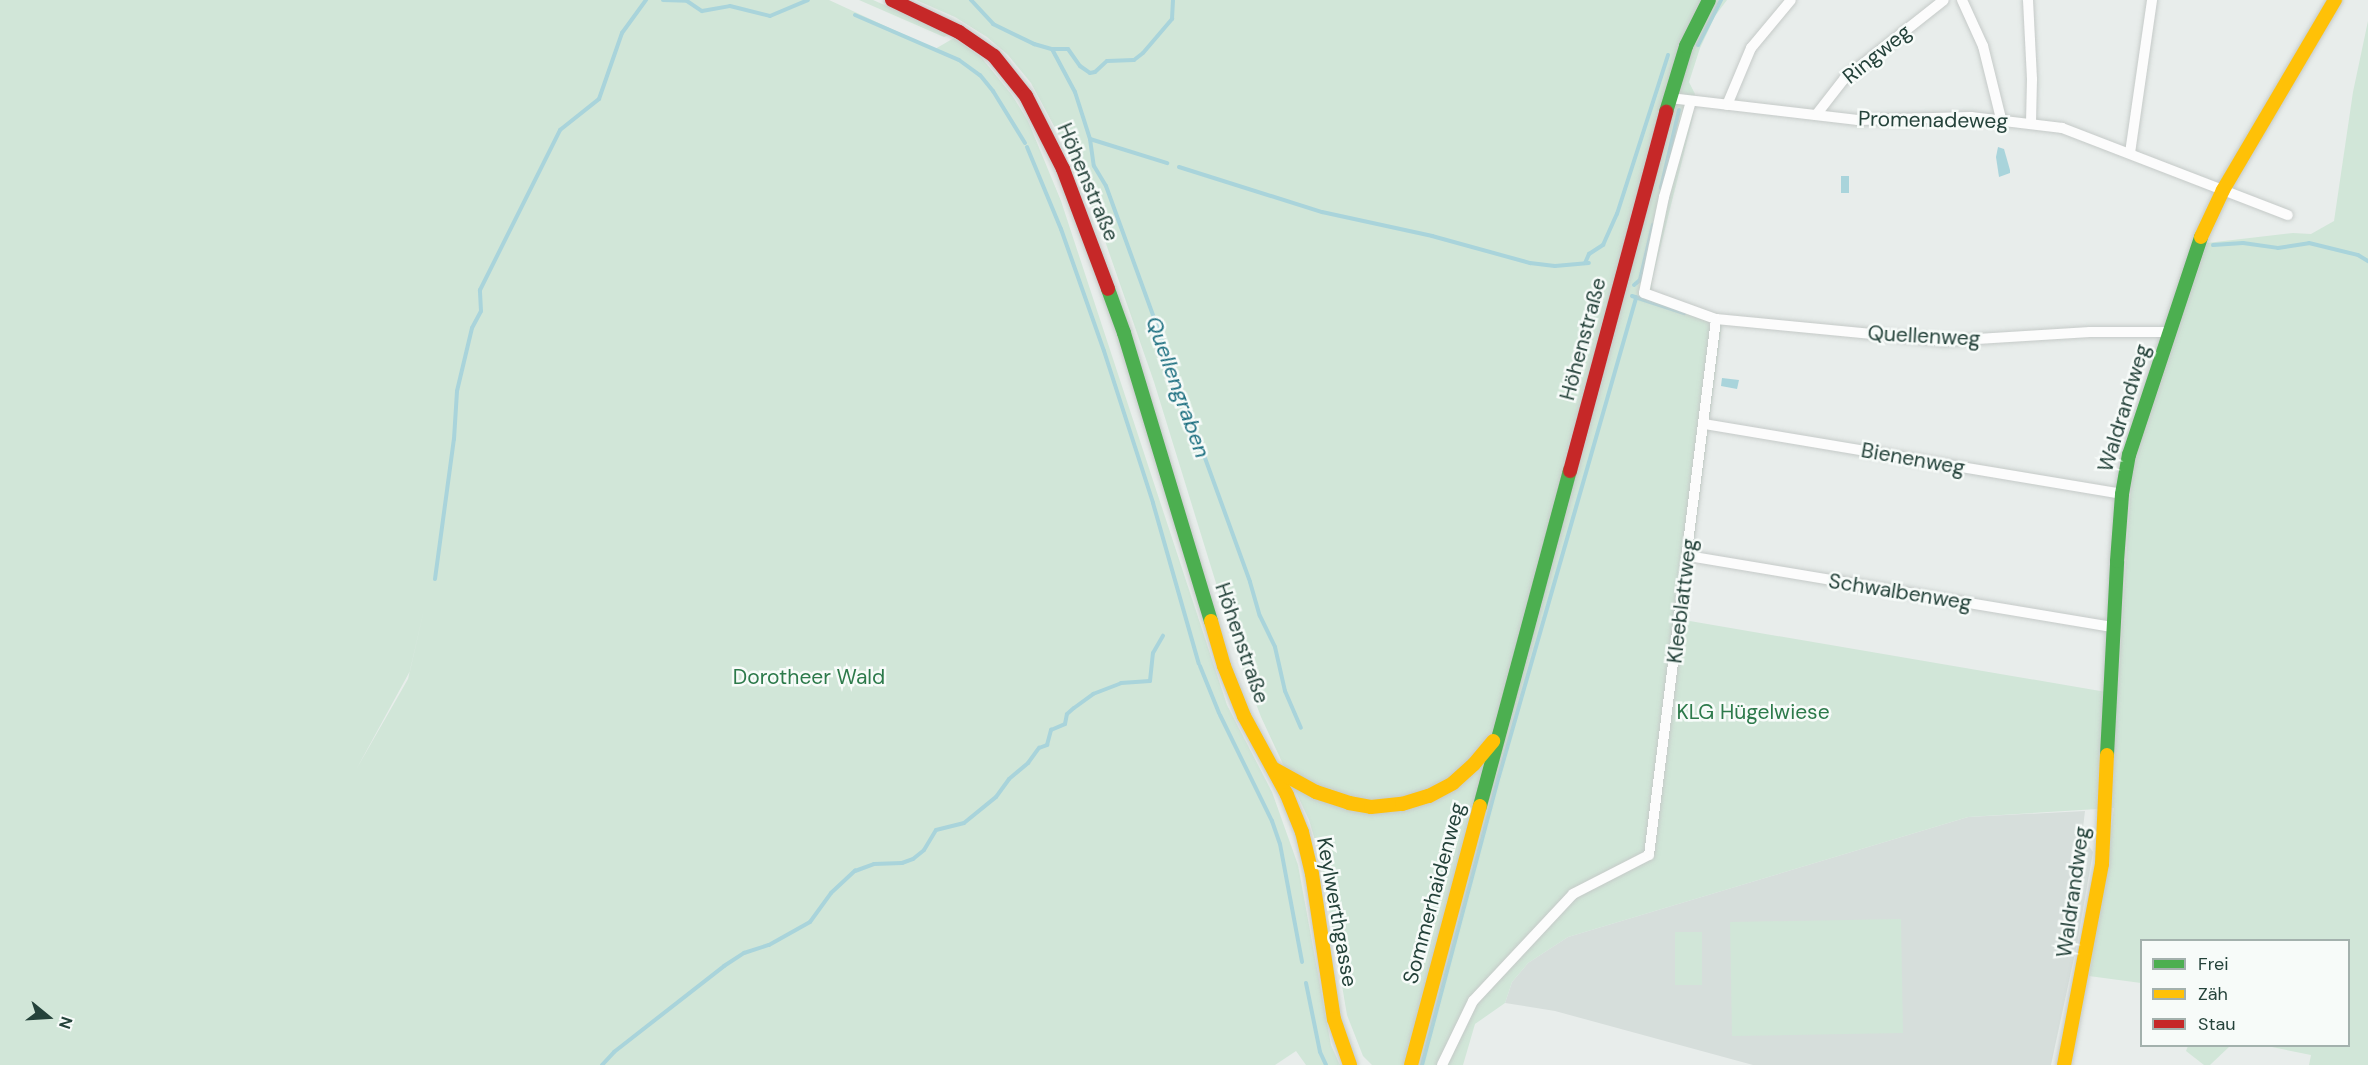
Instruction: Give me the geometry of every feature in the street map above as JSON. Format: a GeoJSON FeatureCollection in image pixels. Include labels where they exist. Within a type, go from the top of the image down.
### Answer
{"type":"FeatureCollection","features":[{"type":"Feature","properties":{"kind":"street","name":"Höhenstraße"},"geometry":{"type":"LineString","coordinates":[[892,0],[959,32],[994,56],[1016,80],[1050,139],[1080,210],[1124,333],[1224,666],[1244,716],[1274,769],[1316,792],[1349,803],[1371,807],[1402,804],[1429,796],[1453,783],[1474,764],[1499,733],[1670,98],[1686,46],[1709,0]]}},
{"type":"Feature","properties":{"kind":"street"},"geometry":{"type":"LineString","coordinates":[[1727,105],[1751,48],[1768,24],[1791,0]]}},
{"type":"Feature","properties":{"kind":"street","name":"Ringweg"},"geometry":{"type":"LineString","coordinates":[[1816,115],[1844,79],[1944,0]]}},
{"type":"Feature","properties":{"kind":"street"},"geometry":{"type":"LineString","coordinates":[[1962,0],[1983,46],[2001,119]]}},
{"type":"Feature","properties":{"kind":"street"},"geometry":{"type":"LineString","coordinates":[[2028,0],[2032,79],[2031,122]]}},
{"type":"Feature","properties":{"kind":"street"},"geometry":{"type":"LineString","coordinates":[[2130,153],[2152,0]]}},
{"type":"Feature","properties":{"kind":"street","name":"Waldrandweg"},"geometry":{"type":"LineString","coordinates":[[2064,1065],[2102,864],[2113,627],[2122,494],[2129,454],[2202,233],[2223,190],[2335,0]]}},
{"type":"Feature","properties":{"kind":"street","name":"Promenadeweg"},"geometry":{"type":"LineString","coordinates":[[1670,98],[1858,120],[2001,119],[2031,122],[2062,128],[2288,215]]}},
{"type":"Feature","properties":{"kind":"street"},"geometry":{"type":"LineString","coordinates":[[1691,101],[1664,197],[1644,293],[1716,319]]}},
{"type":"Feature","properties":{"kind":"street","name":"Quellenweg"},"geometry":{"type":"LineString","coordinates":[[1716,319],[1945,341],[2090,332],[2169,332]]}},
{"type":"Feature","properties":{"kind":"street","name":"Kleeblattweg"},"geometry":{"type":"LineString","coordinates":[[1442,1065],[1473,1001],[1573,894],[1648,855],[1688,556],[1716,319]]}},
{"type":"Feature","properties":{"kind":"street","name":"Bienenweg"},"geometry":{"type":"LineString","coordinates":[[1704,424],[2122,494]]}},
{"type":"Feature","properties":{"kind":"street","name":"Schwalbenweg"},"geometry":{"type":"LineString","coordinates":[[1688,556],[2113,627]]}},
{"type":"Feature","properties":{"kind":"street","name":"Sommerhaidenweg"},"geometry":{"type":"LineString","coordinates":[[1411,1065],[1499,733]]}},
{"type":"Feature","properties":{"kind":"street","name":"Keylwerthgasse"},"geometry":{"type":"LineString","coordinates":[[1274,769],[1296,815],[1308,853],[1334,1020],[1350,1065]]}},
{"type":"Feature","properties":{"kind":"shaded area"},"geometry":{"type":"Polygon","coordinates":[[[2085,811],[2082,836],[2093,852],[2077,944],[2051,1065],[1753,1065],[1555,1011],[1505,1003],[1512,982],[1528,963],[1568,937],[1968,817],[2085,811]]]}},
{"type":"Feature","properties":{"kind":"green space","name":"Dorotheer Wald"},"geometry":{"type":"Polygon","coordinates":[[[0,0],[829,0],[935,49],[954,38],[981,57],[1012,95],[1028,121],[1061,201],[1227,705],[1272,792],[1298,865],[1331,1045],[1340,1065],[1306,1065],[1296,1051],[1275,1065],[0,1065],[0,0]],[[410,672],[357,768],[408,679],[410,672]]]}},
{"type":"Feature","properties":{"kind":"green space"},"geometry":{"type":"Polygon","coordinates":[[[859,0],[873,0],[951,34],[944,37],[859,0]]]}},
{"type":"Feature","properties":{"kind":"green space","name":"KLG Hügelwiese"},"geometry":{"type":"Polygon","coordinates":[[[916,0],[1727,0],[1715,16],[1700,48],[1689,82],[1695,94],[1693,117],[1652,281],[1652,292],[1723,316],[1684,620],[2106,692],[2118,688],[2132,469],[2207,243],[2293,233],[2311,234],[2334,221],[2353,92],[2368,21],[2368,1065],[2309,1065],[2311,1055],[2272,1047],[2350,1047],[2350,939],[2140,939],[2140,983],[2089,976],[2114,808],[1968,817],[1568,937],[1528,963],[1512,982],[1505,1003],[1475,1024],[1463,1065],[1372,1065],[1363,1056],[1347,1015],[1321,861],[1309,820],[1261,717],[1240,661],[1154,382],[1103,235],[1077,169],[1031,83],[1008,55],[987,37],[955,17],[916,0]]]}},
{"type":"Feature","properties":{"kind":"green space"},"geometry":{"type":"Polygon","coordinates":[[[1901,919],[1903,1033],[1732,1036],[1730,922],[1901,919]]]}},
{"type":"Feature","properties":{"kind":"green space"},"geometry":{"type":"Polygon","coordinates":[[[1675,932],[1702,932],[1702,985],[1675,985],[1675,932]]]}},
{"type":"Feature","properties":{"kind":"green space"},"geometry":{"type":"Polygon","coordinates":[[[2188,1047],[2229,1047],[2210,1065],[2204,1065],[2186,1051],[2188,1047]]]}},
{"type":"Feature","properties":{"kind":"water"},"geometry":{"type":"Polygon","coordinates":[[[1998,147],[2004,149],[2010,170],[2010,173],[1999,177],[1996,157],[1998,147]]]}},
{"type":"Feature","properties":{"kind":"water"},"geometry":{"type":"Polygon","coordinates":[[[1841,176],[1849,176],[1849,193],[1841,193],[1841,176]]]}},
{"type":"Feature","properties":{"kind":"water"},"geometry":{"type":"Polygon","coordinates":[[[1722,378],[1739,380],[1737,389],[1721,386],[1722,378]]]}},
{"type":"Feature","properties":{"kind":"waterway"},"geometry":{"type":"LineString","coordinates":[[435,579],[454,439],[457,391],[472,328],[481,311],[480,290],[560,130],[599,99],[622,33],[646,0]]}},
{"type":"Feature","properties":{"kind":"waterway"},"geometry":{"type":"LineString","coordinates":[[663,0],[687,1],[702,11],[730,6],[770,16],[808,0]]}},
{"type":"Feature","properties":{"kind":"waterway"},"geometry":{"type":"LineString","coordinates":[[971,0],[993,24],[1034,44],[1052,49],[1068,49],[1080,66],[1090,73],[1095,72],[1107,61],[1134,60],[1143,53],[1172,19],[1173,0]]}},
{"type":"Feature","properties":{"kind":"waterway"},"geometry":{"type":"LineString","coordinates":[[1698,45],[1721,0]]}},
{"type":"Feature","properties":{"kind":"waterway"},"geometry":{"type":"LineString","coordinates":[[855,15],[959,60],[980,75],[993,91],[1025,143]]}},
{"type":"Feature","properties":{"kind":"waterway","name":"Quellengraben"},"geometry":{"type":"LineString","coordinates":[[1052,49],[1075,92],[1090,139],[1094,166],[1106,186],[1250,582],[1260,616],[1275,647],[1285,691],[1301,728]]}},
{"type":"Feature","properties":{"kind":"waterway"},"geometry":{"type":"LineString","coordinates":[[1585,263],[1589,254],[1603,245],[1617,214],[1668,55]]}},
{"type":"Feature","properties":{"kind":"waterway"},"geometry":{"type":"LineString","coordinates":[[1661,188],[1679,110]]}},
{"type":"Feature","properties":{"kind":"waterway"},"geometry":{"type":"LineString","coordinates":[[1090,139],[1167,163]]}},
{"type":"Feature","properties":{"kind":"waterway"},"geometry":{"type":"LineString","coordinates":[[1027,147],[1061,229],[1104,351],[1153,503],[1199,664]]}},
{"type":"Feature","properties":{"kind":"waterway"},"geometry":{"type":"LineString","coordinates":[[1179,167],[1322,212],[1432,236],[1530,263],[1555,266],[1589,263]]}},
{"type":"Feature","properties":{"kind":"waterway"},"geometry":{"type":"LineString","coordinates":[[1634,285],[1640,280],[1653,225]]}},
{"type":"Feature","properties":{"kind":"waterway"},"geometry":{"type":"LineString","coordinates":[[2213,245],[2243,243],[2278,248],[2309,243],[2358,255],[2368,261]]}},
{"type":"Feature","properties":{"kind":"waterway"},"geometry":{"type":"LineString","coordinates":[[1632,296],[1684,313]]}},
{"type":"Feature","properties":{"kind":"waterway"},"geometry":{"type":"LineString","coordinates":[[1422,1065],[1499,776],[1636,297]]}},
{"type":"Feature","properties":{"kind":"waterway"},"geometry":{"type":"LineString","coordinates":[[602,1065],[614,1052],[724,966],[744,953],[769,945],[810,922],[831,893],[855,871],[874,864],[902,863],[913,859],[924,850],[936,830],[964,823],[996,797],[1009,779],[1028,763],[1039,748],[1047,745],[1051,730],[1065,724],[1067,714],[1093,694],[1121,683],[1150,681],[1153,653],[1163,636]]}},
{"type":"Feature","properties":{"kind":"waterway"},"geometry":{"type":"LineString","coordinates":[[1200,666],[1219,713]]}},
{"type":"Feature","properties":{"kind":"waterway"},"geometry":{"type":"LineString","coordinates":[[1220,715],[1272,821],[1280,844],[1302,962]]}},
{"type":"Feature","properties":{"kind":"waterway"},"geometry":{"type":"LineString","coordinates":[[1306,983],[1320,1052],[1326,1065]]}},
{"type":"Feature","properties":{"kind":"traffic: fast"},"geometry":{"type":"LineString","coordinates":[[1666,112],[1686,46],[1709,0]]}},
{"type":"Feature","properties":{"kind":"traffic: fast"},"geometry":{"type":"LineString","coordinates":[[2107,755],[2117,561],[2122,494],[2129,455],[2201,237]]}},
{"type":"Feature","properties":{"kind":"traffic: fast"},"geometry":{"type":"LineString","coordinates":[[1108,289],[1124,333],[1211,621]]}},
{"type":"Feature","properties":{"kind":"traffic: fast"},"geometry":{"type":"LineString","coordinates":[[1480,806],[1570,471]]}},
{"type":"Feature","properties":{"kind":"traffic: slow"},"geometry":{"type":"LineString","coordinates":[[2201,237],[2223,190],[2335,0]]}},
{"type":"Feature","properties":{"kind":"traffic: slow"},"geometry":{"type":"LineString","coordinates":[[1211,621],[1224,666],[1244,716],[1287,795],[1302,832],[1312,874],[1334,1019],[1350,1065]]}},
{"type":"Feature","properties":{"kind":"traffic: slow"},"geometry":{"type":"LineString","coordinates":[[1274,769],[1316,792],[1349,803],[1371,807],[1402,804],[1429,796],[1453,783],[1474,764],[1493,741]]}},
{"type":"Feature","properties":{"kind":"traffic: slow"},"geometry":{"type":"LineString","coordinates":[[2064,1065],[2102,864],[2107,755]]}},
{"type":"Feature","properties":{"kind":"traffic: slow"},"geometry":{"type":"LineString","coordinates":[[1411,1065],[1480,806]]}},
{"type":"Feature","properties":{"kind":"traffic: jam"},"geometry":{"type":"LineString","coordinates":[[892,0],[959,32],[994,56],[1026,96],[1063,169],[1108,289]]}},
{"type":"Feature","properties":{"kind":"traffic: jam"},"geometry":{"type":"LineString","coordinates":[[1570,471],[1666,112]]}}]}
